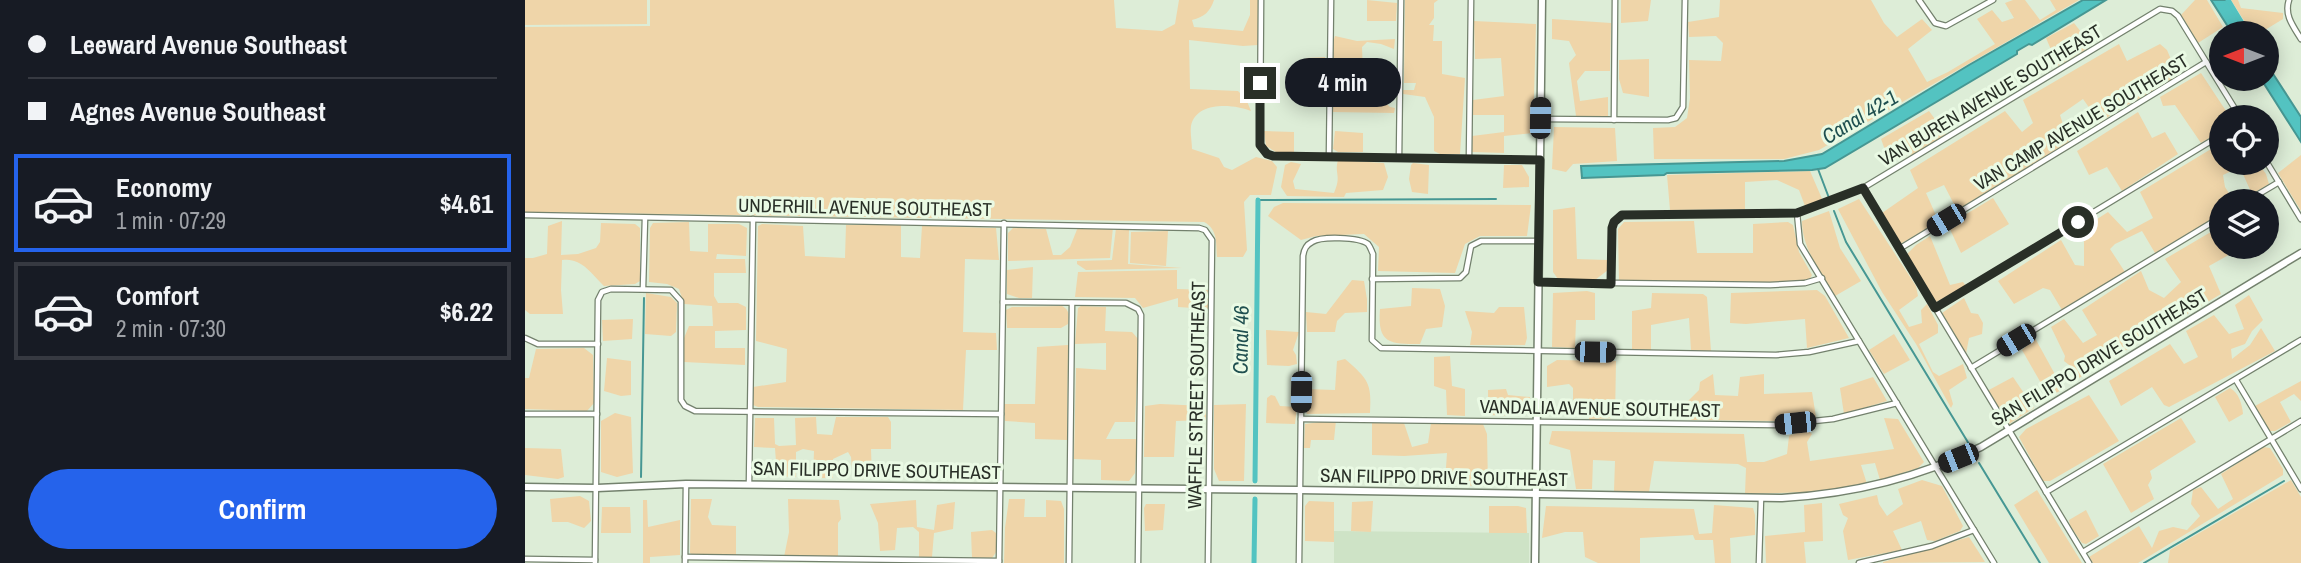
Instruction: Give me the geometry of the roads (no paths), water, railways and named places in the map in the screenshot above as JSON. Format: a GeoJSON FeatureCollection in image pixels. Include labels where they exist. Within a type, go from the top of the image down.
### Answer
{"type":"FeatureCollection","features":[{"type":"Feature","properties":{"kind":"street"},"geometry":{"type":"LineString","coordinates":[[1261,0],[1259,138],[1263,151],[1273,156],[1540,160]]}},
{"type":"Feature","properties":{"kind":"street"},"geometry":{"type":"LineString","coordinates":[[1329,157],[1331,0]]}},
{"type":"Feature","properties":{"kind":"street"},"geometry":{"type":"LineString","coordinates":[[1399,158],[1401,0]]}},
{"type":"Feature","properties":{"kind":"street"},"geometry":{"type":"LineString","coordinates":[[1469,159],[1471,0]]}},
{"type":"Feature","properties":{"kind":"street"},"geometry":{"type":"LineString","coordinates":[[1535,563],[1542,0]]}},
{"type":"Feature","properties":{"kind":"street"},"geometry":{"type":"LineString","coordinates":[[1613,120],[1615,0]]}},
{"type":"Feature","properties":{"kind":"street"},"geometry":{"type":"LineString","coordinates":[[1540,118],[1668,120],[1679,114],[1683,107],[1685,0]]}},
{"type":"Feature","properties":{"kind":"street"},"geometry":{"type":"LineString","coordinates":[[1919,0],[1935,23],[1946,26],[1993,0]]}},
{"type":"Feature","properties":{"kind":"street"},"geometry":{"type":"LineString","coordinates":[[2288,2],[2289,19],[2301,39]]}},
{"type":"Feature","properties":{"kind":"street","name":"VAN BUREN AVENUE SOUTHEAST"},"geometry":{"type":"LineString","coordinates":[[1611,284],[1612,228],[1618,217],[1629,213],[1797,213],[1863,188],[2155,11],[2166,10],[2178,16],[2206,62]]}},
{"type":"Feature","properties":{"kind":"street"},"geometry":{"type":"LineString","coordinates":[[2206,62],[2232,105]]}},
{"type":"Feature","properties":{"kind":"street","name":"VAN CAMP AVENUE SOUTHEAST"},"geometry":{"type":"LineString","coordinates":[[1899,249],[2206,62]]}},
{"type":"Feature","properties":{"kind":"street"},"geometry":{"type":"LineString","coordinates":[[1935,308],[2209,142]]}},
{"type":"Feature","properties":{"kind":"street"},"geometry":{"type":"LineString","coordinates":[[2275,175],[2301,219]]}},
{"type":"Feature","properties":{"kind":"street"},"geometry":{"type":"LineString","coordinates":[[2268,189],[2279,182]]}},
{"type":"Feature","properties":{"kind":"street"},"geometry":{"type":"LineString","coordinates":[[1863,188],[2089,563]]}},
{"type":"Feature","properties":{"kind":"street"},"geometry":{"type":"LineString","coordinates":[[1797,213],[1800,244],[1994,563]]}},
{"type":"Feature","properties":{"kind":"street","name":"UNDERHILL AVENUE SOUTHEAST"},"geometry":{"type":"LineString","coordinates":[[525,215],[1004,223],[1205,230]]}},
{"type":"Feature","properties":{"kind":"street"},"geometry":{"type":"LineString","coordinates":[[643,288],[645,218]]}},
{"type":"Feature","properties":{"kind":"street"},"geometry":{"type":"LineString","coordinates":[[749,485],[753,219]]}},
{"type":"Feature","properties":{"kind":"street"},"geometry":{"type":"LineString","coordinates":[[685,484],[685,560],[999,562],[1004,223]]}},
{"type":"Feature","properties":{"kind":"street"},"geometry":{"type":"LineString","coordinates":[[1971,368],[2209,224]]}},
{"type":"Feature","properties":{"kind":"street","name":"WAFFLE STREET SOUTHEAST"},"geometry":{"type":"LineString","coordinates":[[1205,230],[1212,240],[1208,563]]}},
{"type":"Feature","properties":{"kind":"street"},"geometry":{"type":"LineString","coordinates":[[1299,563],[1303,256],[1309,243],[1320,238],[1358,239],[1370,247],[1373,254],[1372,340],[1381,348],[1776,355],[1809,352],[1859,341]]}},
{"type":"Feature","properties":{"kind":"street"},"geometry":{"type":"LineString","coordinates":[[1372,279],[1459,278],[1466,272],[1471,246],[1481,241],[1539,241]]}},
{"type":"Feature","properties":{"kind":"street","name":"SAN FILIPPO DRIVE SOUTHEAST"},"geometry":{"type":"LineString","coordinates":[[525,486],[597,488],[685,484],[1209,489],[1761,498],[1829,494],[1879,484],[1958,458],[2008,431],[2301,253]]}},
{"type":"Feature","properties":{"kind":"street"},"geometry":{"type":"LineString","coordinates":[[1538,282],[1769,285],[1805,283],[1822,278]]}},
{"type":"Feature","properties":{"kind":"street"},"geometry":{"type":"LineString","coordinates":[[525,559],[595,561],[598,300],[603,292],[611,289],[671,289],[681,301],[681,400],[685,406],[695,411],[1001,414]]}},
{"type":"Feature","properties":{"kind":"street"},"geometry":{"type":"LineString","coordinates":[[1003,302],[1126,303],[1138,309],[1143,321],[1139,563]]}},
{"type":"Feature","properties":{"kind":"street"},"geometry":{"type":"LineString","coordinates":[[1069,563],[1072,303]]}},
{"type":"Feature","properties":{"kind":"street"},"geometry":{"type":"LineString","coordinates":[[525,338],[538,344],[598,344]]}},
{"type":"Feature","properties":{"kind":"street"},"geometry":{"type":"LineString","coordinates":[[2046,492],[2301,340]]}},
{"type":"Feature","properties":{"kind":"street"},"geometry":{"type":"LineString","coordinates":[[2236,380],[2301,489]]}},
{"type":"Feature","properties":{"kind":"street","name":"VANDALIA AVENUE SOUTHEAST"},"geometry":{"type":"LineString","coordinates":[[1301,419],[1776,425],[1833,419],[1897,403]]}},
{"type":"Feature","properties":{"kind":"street"},"geometry":{"type":"LineString","coordinates":[[525,414],[597,414]]}},
{"type":"Feature","properties":{"kind":"street"},"geometry":{"type":"LineString","coordinates":[[2083,552],[2301,421]]}},
{"type":"Feature","properties":{"kind":"street"},"geometry":{"type":"LineString","coordinates":[[1759,563],[1761,498]]}},
{"type":"Feature","properties":{"kind":"street"},"geometry":{"type":"LineString","coordinates":[[1859,563],[1922,549],[1974,530]]}},
{"type":"Feature","properties":{"kind":"water"},"geometry":{"type":"Polygon","coordinates":[[[2083,0],[2106,0],[1825,168],[1582,178],[1581,166],[1784,161],[1822,154],[2083,0]]]}},
{"type":"Feature","properties":{"kind":"water"},"geometry":{"type":"Polygon","coordinates":[[[2211,0],[2227,0],[2240,21],[2224,21],[2211,0]]]}},
{"type":"Feature","properties":{"kind":"water"},"geometry":{"type":"Polygon","coordinates":[[[2279,83],[2301,117],[2301,142],[2279,105],[2269,91],[2279,91],[2279,83]]]}},
{"type":"Feature","properties":{"kind":"waterway","name":"Canal 42-1"},"geometry":{"type":"LineString","coordinates":[[2228,0],[2241,21]]}},
{"type":"Feature","properties":{"kind":"waterway"},"geometry":{"type":"LineString","coordinates":[[1818,169],[1829,198]]}},
{"type":"Feature","properties":{"kind":"waterway"},"geometry":{"type":"LineString","coordinates":[[1258,200],[1496,199]]}},
{"type":"Feature","properties":{"kind":"waterway","name":"Canal 46"},"geometry":{"type":"LineString","coordinates":[[1255,481],[1258,200]]}},
{"type":"Feature","properties":{"kind":"waterway"},"geometry":{"type":"LineString","coordinates":[[1834,211],[1846,242],[1969,444]]}},
{"type":"Feature","properties":{"kind":"waterway"},"geometry":{"type":"LineString","coordinates":[[641,477],[644,298]]}},
{"type":"Feature","properties":{"kind":"waterway"},"geometry":{"type":"LineString","coordinates":[[1979,463],[2040,563]]}},
{"type":"Feature","properties":{"kind":"waterway"},"geometry":{"type":"LineString","coordinates":[[2144,563],[2284,481]]}},
{"type":"Feature","properties":{"kind":"waterway","name":"Canal 46"},"geometry":{"type":"LineString","coordinates":[[1254,563],[1255,499]]}}]}
